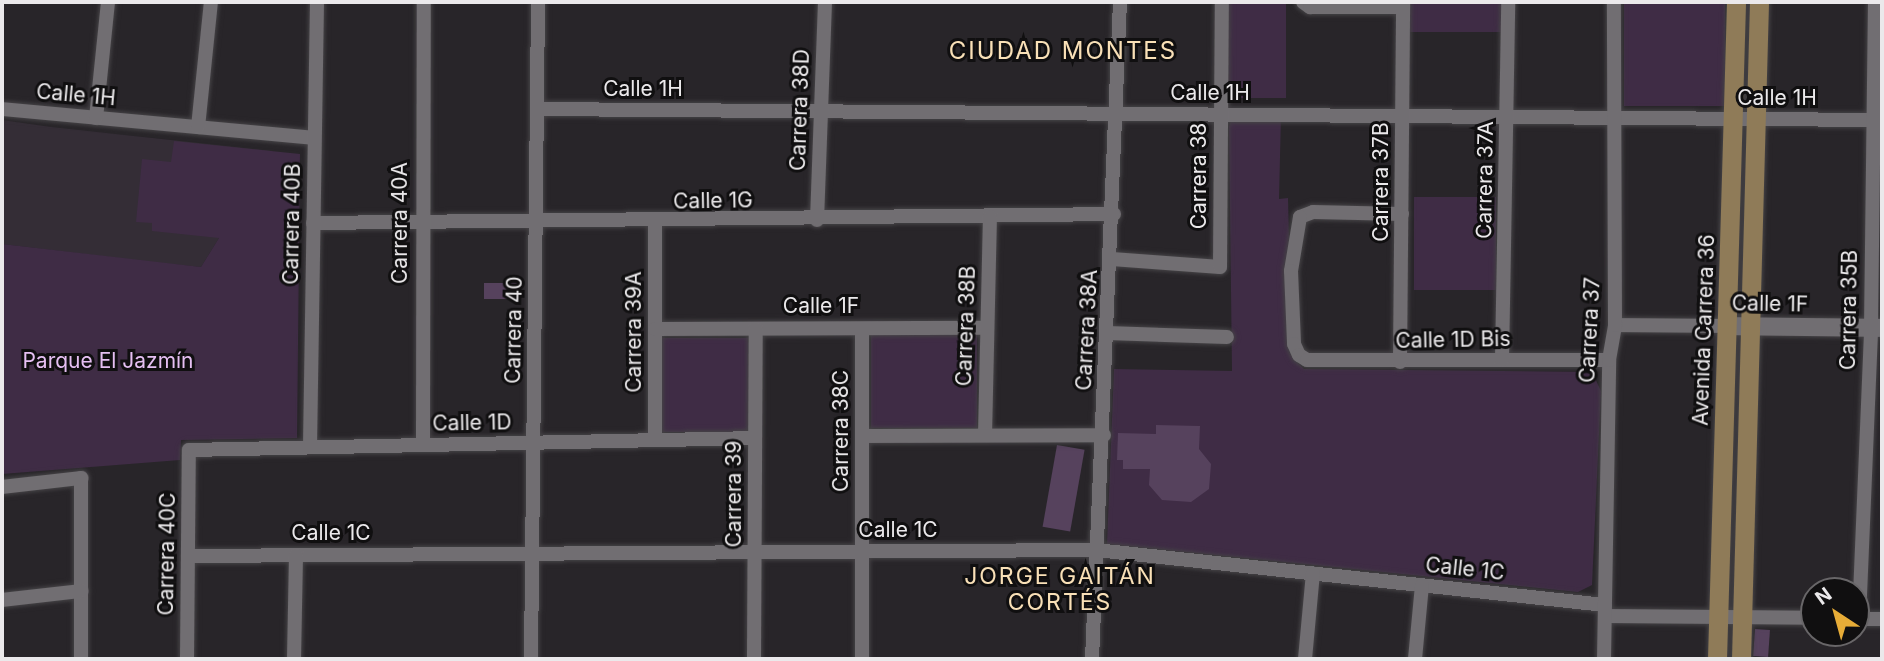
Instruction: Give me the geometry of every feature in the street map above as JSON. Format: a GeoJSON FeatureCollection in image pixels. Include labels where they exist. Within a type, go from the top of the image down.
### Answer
{"type":"FeatureCollection","features":[{"type":"Feature","properties":{"kind":"main road","name":"Avenida Carrera 36"},"geometry":{"type":"LineString","coordinates":[[1717,659],[1736,2]]}},
{"type":"Feature","properties":{"kind":"main road"},"geometry":{"type":"LineString","coordinates":[[1741,659],[1759,2]]}},
{"type":"Feature","properties":{"kind":"street"},"geometry":{"type":"LineString","coordinates":[[96,118],[108,2]]}},
{"type":"Feature","properties":{"kind":"street"},"geometry":{"type":"LineString","coordinates":[[198,127],[211,2]]}},
{"type":"Feature","properties":{"kind":"street","name":"Carrera 40B"},"geometry":{"type":"LineString","coordinates":[[310,447],[317,2]]}},
{"type":"Feature","properties":{"kind":"street","name":"Carrera 40A"},"geometry":{"type":"LineString","coordinates":[[423,445],[421,223],[425,2]]}},
{"type":"Feature","properties":{"kind":"street"},"geometry":{"type":"LineString","coordinates":[[538,2],[552,2]]}},
{"type":"Feature","properties":{"kind":"street","name":"Carrera 40"},"geometry":{"type":"LineString","coordinates":[[531,659],[538,2]]}},
{"type":"Feature","properties":{"kind":"street","name":"Carrera 38D"},"geometry":{"type":"LineString","coordinates":[[817,220],[825,2]]}},
{"type":"Feature","properties":{"kind":"street","name":"Carrera 38A"},"geometry":{"type":"LineString","coordinates":[[1093,659],[1096,550],[1114,214],[1120,2]]}},
{"type":"Feature","properties":{"kind":"street","name":"Carrera 38"},"geometry":{"type":"LineString","coordinates":[[1112,259],[1220,267],[1222,2]]}},
{"type":"Feature","properties":{"kind":"street"},"geometry":{"type":"LineString","coordinates":[[1303,2],[1403,4]]}},
{"type":"Feature","properties":{"kind":"street","name":"Carrera 37A"},"geometry":{"type":"LineString","coordinates":[[1502,360],[1508,2]]}},
{"type":"Feature","properties":{"kind":"street","name":"Carrera 37"},"geometry":{"type":"LineString","coordinates":[[1604,659],[1609,360],[1615,325],[1614,2]]}},
{"type":"Feature","properties":{"kind":"street","name":"Carrera 35B"},"geometry":{"type":"LineString","coordinates":[[1860,577],[1876,328],[1875,2]]}},
{"type":"Feature","properties":{"kind":"street","name":"Carrera 37B"},"geometry":{"type":"LineString","coordinates":[[1400,362],[1403,4]]}},
{"type":"Feature","properties":{"kind":"street","name":"Calle 1H"},"geometry":{"type":"LineString","coordinates":[[2,109],[314,138]]}},
{"type":"Feature","properties":{"kind":"street","name":"Calle 1H"},"geometry":{"type":"LineString","coordinates":[[537,109],[1877,120]]}},
{"type":"Feature","properties":{"kind":"street","name":"Calle 1D Bis"},"geometry":{"type":"LineString","coordinates":[[1402,214],[1313,212],[1300,217],[1292,271],[1299,355],[1307,360],[1400,362],[1609,360]]}},
{"type":"Feature","properties":{"kind":"street","name":"Calle 1G"},"geometry":{"type":"LineString","coordinates":[[313,223],[654,223],[1114,214]]}},
{"type":"Feature","properties":{"kind":"street","name":"Carrera 38B"},"geometry":{"type":"LineString","coordinates":[[985,435],[990,217]]}},
{"type":"Feature","properties":{"kind":"street","name":"Carrera 39A"},"geometry":{"type":"LineString","coordinates":[[654,223],[654,440]]}},
{"type":"Feature","properties":{"kind":"street","name":"Calle 1F"},"geometry":{"type":"LineString","coordinates":[[1615,325],[1876,328]]}},
{"type":"Feature","properties":{"kind":"street","name":"Calle 1F"},"geometry":{"type":"LineString","coordinates":[[654,329],[988,328]]}},
{"type":"Feature","properties":{"kind":"street","name":"Carrera 39"},"geometry":{"type":"LineString","coordinates":[[754,659],[756,329]]}},
{"type":"Feature","properties":{"kind":"street","name":"Carrera 38C"},"geometry":{"type":"LineString","coordinates":[[862,329],[862,659]]}},
{"type":"Feature","properties":{"kind":"street"},"geometry":{"type":"LineString","coordinates":[[1107,333],[1227,337]]}},
{"type":"Feature","properties":{"kind":"street"},"geometry":{"type":"LineString","coordinates":[[862,436],[1104,435]]}},
{"type":"Feature","properties":{"kind":"street","name":"Calle 1D"},"geometry":{"type":"LineString","coordinates":[[189,450],[755,438]]}},
{"type":"Feature","properties":{"kind":"street","name":"Carrera 40C"},"geometry":{"type":"LineString","coordinates":[[187,659],[189,450]]}},
{"type":"Feature","properties":{"kind":"street"},"geometry":{"type":"LineString","coordinates":[[2,487],[81,478],[81,659]]}},
{"type":"Feature","properties":{"kind":"street","name":"Calle 1C"},"geometry":{"type":"LineString","coordinates":[[188,556],[1096,550],[1422,585],[1605,610],[1718,617],[1800,618]]}},
{"type":"Feature","properties":{"kind":"street"},"geometry":{"type":"LineString","coordinates":[[294,659],[296,555]]}},
{"type":"Feature","properties":{"kind":"street"},"geometry":{"type":"LineString","coordinates":[[1305,659],[1313,573]]}},
{"type":"Feature","properties":{"kind":"street"},"geometry":{"type":"LineString","coordinates":[[1415,659],[1422,585]]}},
{"type":"Feature","properties":{"kind":"street"},"geometry":{"type":"LineString","coordinates":[[2,600],[81,592]]}},
{"type":"Feature","properties":{"kind":"shaded area"},"geometry":{"type":"Polygon","coordinates":[[[2,120],[273,151],[201,267],[151,262],[2,244],[2,120]]]}},
{"type":"Feature","properties":{"kind":"green space"},"geometry":{"type":"Polygon","coordinates":[[[1228,2],[1286,2],[1286,98],[1228,98],[1228,2]]]}},
{"type":"Feature","properties":{"kind":"green space"},"geometry":{"type":"Polygon","coordinates":[[[1409,2],[1504,2],[1504,32],[1409,32],[1409,2]]]}},
{"type":"Feature","properties":{"kind":"green space"},"geometry":{"type":"Polygon","coordinates":[[[1624,2],[1725,2],[1725,106],[1624,106],[1624,2]]]}},
{"type":"Feature","properties":{"kind":"green space"},"geometry":{"type":"Polygon","coordinates":[[[1281,115],[1279,199],[1288,198],[1292,357],[1304,369],[1592,372],[1601,391],[1592,585],[1578,592],[1107,544],[1114,369],[1232,371],[1229,126],[1231,121],[1281,115]]]}},
{"type":"Feature","properties":{"kind":"green space","name":"Parque El Jazmín"},"geometry":{"type":"Polygon","coordinates":[[[174,141],[300,154],[297,438],[181,440],[180,460],[2,474],[2,244],[201,267],[219,238],[152,231],[152,223],[136,222],[142,159],[171,162],[174,141]]]}},
{"type":"Feature","properties":{"kind":"green space"},"geometry":{"type":"Polygon","coordinates":[[[1414,197],[1496,197],[1496,290],[1414,290],[1414,197]]]}},
{"type":"Feature","properties":{"kind":"green space"},"geometry":{"type":"Polygon","coordinates":[[[871,335],[977,335],[977,428],[871,428],[871,335]]]}},
{"type":"Feature","properties":{"kind":"green space"},"geometry":{"type":"Polygon","coordinates":[[[662,338],[749,338],[749,432],[662,432],[662,338]]]}},
{"type":"Feature","properties":{"kind":"building"},"geometry":{"type":"Polygon","coordinates":[[[484,283],[519,283],[519,299],[484,299],[484,283]]]}},
{"type":"Feature","properties":{"kind":"building"},"geometry":{"type":"Polygon","coordinates":[[[1156,425],[1200,426],[1199,449],[1211,464],[1209,489],[1191,502],[1162,500],[1149,485],[1150,469],[1123,469],[1123,460],[1117,460],[1118,433],[1156,434],[1156,425]]]}},
{"type":"Feature","properties":{"kind":"building"},"geometry":{"type":"Polygon","coordinates":[[[1057,445],[1085,450],[1070,532],[1043,527],[1057,445]]]}},
{"type":"Feature","properties":{"kind":"building"},"geometry":{"type":"Polygon","coordinates":[[[1755,629],[1770,630],[1768,657],[1753,656],[1755,629]]]}},
{"type":"Feature","properties":{"kind":"district","name":"CIUDAD MONTES"},"geometry":{"type":"Point","coordinates":[1063,51]}},
{"type":"Feature","properties":{"kind":"district","name":"JORGE GAITÁN CORTÉS"},"geometry":{"type":"Point","coordinates":[1060,589]}}]}
